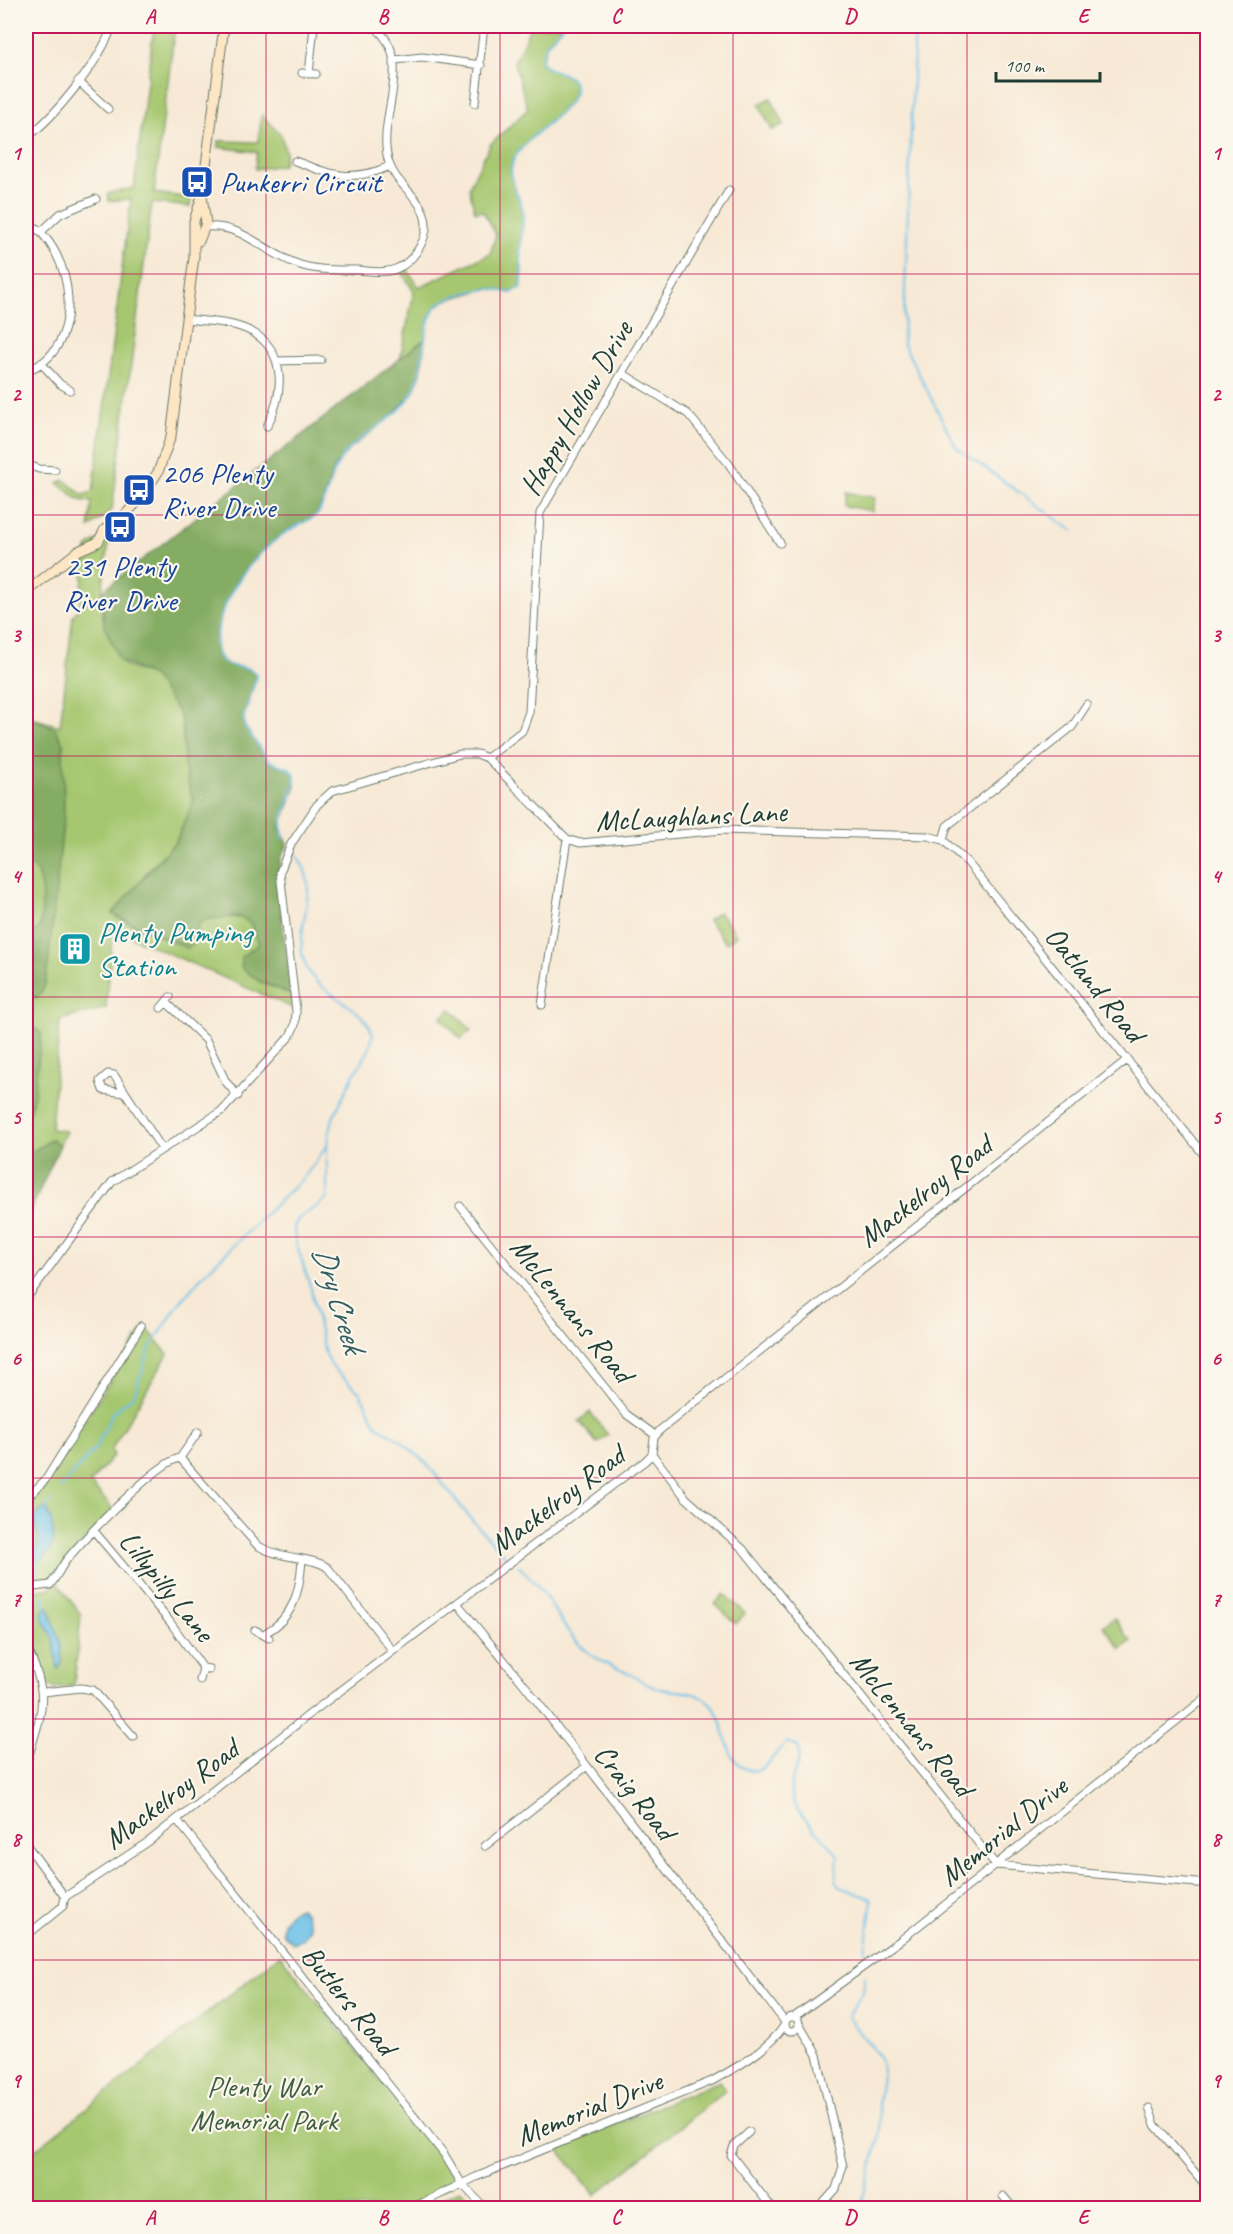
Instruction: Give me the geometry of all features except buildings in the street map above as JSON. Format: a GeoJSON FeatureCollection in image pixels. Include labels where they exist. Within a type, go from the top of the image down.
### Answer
{"type":"FeatureCollection","features":[{"type":"Feature","properties":{"kind":"street"},"geometry":{"type":"LineString","coordinates":[[26,138],[41,125],[102,50],[112,26]]}},
{"type":"Feature","properties":{"kind":"street"},"geometry":{"type":"LineString","coordinates":[[26,592],[78,551],[98,542],[105,529],[122,518],[147,490],[166,452],[201,223],[202,196],[224,26]]}},
{"type":"Feature","properties":{"kind":"street"},"geometry":{"type":"LineString","coordinates":[[309,74],[314,26]]}},
{"type":"Feature","properties":{"kind":"street"},"geometry":{"type":"LineString","coordinates":[[201,223],[248,235],[283,258],[304,267],[384,272],[399,268],[419,248],[426,228],[425,219],[416,198],[390,166],[386,144],[395,60],[389,42],[373,26]]}},
{"type":"Feature","properties":{"kind":"street"},"geometry":{"type":"LineString","coordinates":[[476,103],[484,26]]}},
{"type":"Feature","properties":{"kind":"street"},"geometry":{"type":"LineString","coordinates":[[395,60],[422,57],[481,65]]}},
{"type":"Feature","properties":{"kind":"street"},"geometry":{"type":"LineString","coordinates":[[78,81],[108,109]]}},
{"type":"Feature","properties":{"kind":"street"},"geometry":{"type":"LineString","coordinates":[[295,161],[343,176],[365,176],[390,166]]}},
{"type":"Feature","properties":{"kind":"street","name":"Happy Hollow Drive"},"geometry":{"type":"LineString","coordinates":[[487,758],[494,750],[522,731],[529,712],[540,513],[729,190]]}},
{"type":"Feature","properties":{"kind":"street"},"geometry":{"type":"LineString","coordinates":[[41,232],[60,214],[96,199]]}},
{"type":"Feature","properties":{"kind":"street"},"geometry":{"type":"LineString","coordinates":[[26,221],[41,232],[58,254],[63,268],[68,302],[60,337],[41,363],[26,371]]}},
{"type":"Feature","properties":{"kind":"street"},"geometry":{"type":"LineString","coordinates":[[186,319],[230,324],[247,330],[263,341],[277,361],[280,373],[280,395],[267,426]]}},
{"type":"Feature","properties":{"kind":"street"},"geometry":{"type":"LineString","coordinates":[[277,361],[321,360]]}},
{"type":"Feature","properties":{"kind":"street"},"geometry":{"type":"LineString","coordinates":[[41,363],[60,384],[70,390]]}},
{"type":"Feature","properties":{"kind":"street"},"geometry":{"type":"LineString","coordinates":[[622,373],[688,414],[729,464],[780,543]]}},
{"type":"Feature","properties":{"kind":"street"},"geometry":{"type":"LineString","coordinates":[[26,464],[39,469],[55,470]]}},
{"type":"Feature","properties":{"kind":"street"},"geometry":{"type":"LineString","coordinates":[[26,692],[28,702],[26,723]]}},
{"type":"Feature","properties":{"kind":"street"},"geometry":{"type":"LineString","coordinates":[[943,840],[947,826],[1071,727],[1087,704]]}},
{"type":"Feature","properties":{"kind":"street"},"geometry":{"type":"LineString","coordinates":[[26,1299],[106,1189],[162,1149],[223,1110],[284,1044],[295,1024],[296,1011],[280,872],[285,856],[317,805],[327,794],[339,788],[451,756],[477,754],[487,758]]}},
{"type":"Feature","properties":{"kind":"street","name":"McLaughlans Lane"},"geometry":{"type":"LineString","coordinates":[[487,758],[567,839],[589,844],[723,830],[928,836],[943,840]]}},
{"type":"Feature","properties":{"kind":"street"},"geometry":{"type":"LineString","coordinates":[[542,1005],[567,839]]}},
{"type":"Feature","properties":{"kind":"street","name":"Oatland Road"},"geometry":{"type":"LineString","coordinates":[[943,840],[968,863],[1208,1160]]}},
{"type":"Feature","properties":{"kind":"street"},"geometry":{"type":"LineString","coordinates":[[166,1002],[206,1040],[226,1082],[238,1096]]}},
{"type":"Feature","properties":{"kind":"street","name":"Mackelroy Road"},"geometry":{"type":"LineString","coordinates":[[26,1936],[63,1906],[65,1897],[133,1853],[177,1820],[393,1651],[652,1454],[655,1435],[1128,1059]]}},
{"type":"Feature","properties":{"kind":"street"},"geometry":{"type":"LineString","coordinates":[[125,1093],[162,1149]]}},
{"type":"Feature","properties":{"kind":"street","name":"McLennans Road"},"geometry":{"type":"LineString","coordinates":[[460,1206],[626,1414],[655,1435]]}},
{"type":"Feature","properties":{"kind":"street"},"geometry":{"type":"LineString","coordinates":[[26,1499],[46,1479],[141,1326]]}},
{"type":"Feature","properties":{"kind":"street"},"geometry":{"type":"LineString","coordinates":[[26,1588],[50,1585],[68,1558],[94,1531],[139,1486],[171,1460],[180,1458],[198,1432]]}},
{"type":"Feature","properties":{"kind":"street","name":"McLennans Road"},"geometry":{"type":"LineString","coordinates":[[652,1454],[686,1498],[742,1549],[996,1865]]}},
{"type":"Feature","properties":{"kind":"street"},"geometry":{"type":"LineString","coordinates":[[180,1458],[250,1540],[274,1554],[320,1563],[328,1568],[393,1651]]}},
{"type":"Feature","properties":{"kind":"street","name":"Lillypilly Lane"},"geometry":{"type":"LineString","coordinates":[[94,1531],[206,1669],[200,1680]]}},
{"type":"Feature","properties":{"kind":"street"},"geometry":{"type":"LineString","coordinates":[[255,1630],[267,1636],[294,1604],[300,1584],[303,1560]]}},
{"type":"Feature","properties":{"kind":"street","name":"Craig Road"},"geometry":{"type":"LineString","coordinates":[[457,1603],[777,2009],[792,2021],[814,2049],[843,2166],[836,2189],[819,2208]]}},
{"type":"Feature","properties":{"kind":"street"},"geometry":{"type":"LineString","coordinates":[[26,1645],[41,1680],[43,1692],[39,1729],[26,1766]]}},
{"type":"Feature","properties":{"kind":"street"},"geometry":{"type":"LineString","coordinates":[[43,1692],[81,1688],[93,1690],[134,1737]]}},
{"type":"Feature","properties":{"kind":"street","name":"Memorial Drive"},"geometry":{"type":"LineString","coordinates":[[412,2208],[462,2184],[712,2081],[741,2063],[792,2021],[996,1865],[1208,1696]]}},
{"type":"Feature","properties":{"kind":"street"},"geometry":{"type":"LineString","coordinates":[[484,1846],[587,1766]]}},
{"type":"Feature","properties":{"kind":"street","name":"Butlers Road"},"geometry":{"type":"LineString","coordinates":[[177,1820],[444,2154],[462,2184],[485,2208]]}},
{"type":"Feature","properties":{"kind":"street"},"geometry":{"type":"LineString","coordinates":[[26,1844],[65,1897]]}},
{"type":"Feature","properties":{"kind":"street"},"geometry":{"type":"LineString","coordinates":[[996,1865],[1208,1884]]}},
{"type":"Feature","properties":{"kind":"street"},"geometry":{"type":"LineString","coordinates":[[792,2021],[792,2031],[814,2049]]}},
{"type":"Feature","properties":{"kind":"street","name":"Memorial Drive"},"geometry":{"type":"LineString","coordinates":[[776,2036],[792,2031]]}},
{"type":"Feature","properties":{"kind":"street"},"geometry":{"type":"LineString","coordinates":[[1149,2108],[1155,2125],[1208,2188]]}},
{"type":"Feature","properties":{"kind":"street"},"geometry":{"type":"LineString","coordinates":[[748,2132],[734,2146],[731,2155],[772,2208]]}},
{"type":"Feature","properties":{"kind":"street"},"geometry":{"type":"LineString","coordinates":[[1003,2196],[1013,2208]]}},
{"type":"Feature","properties":{"kind":"green space"},"geometry":{"type":"Polygon","coordinates":[[[154,26],[175,26],[154,193],[191,198],[190,207],[152,203],[112,510],[89,528],[92,502],[79,500],[58,483],[64,480],[83,495],[93,492],[131,199],[109,201],[108,193],[134,188],[154,26]]]}},
{"type":"Feature","properties":{"kind":"green space"},"geometry":{"type":"Polygon","coordinates":[[[531,26],[563,26],[548,42],[541,61],[548,68],[567,75],[574,83],[575,92],[561,112],[517,154],[512,164],[513,181],[523,214],[520,250],[521,287],[511,293],[489,288],[446,300],[435,308],[429,318],[425,339],[400,359],[414,292],[402,272],[407,269],[419,287],[490,254],[496,235],[483,211],[475,212],[469,187],[490,145],[528,109],[514,63],[531,26]]]}},
{"type":"Feature","properties":{"kind":"green space"},"geometry":{"type":"Polygon","coordinates":[[[771,98],[784,124],[772,130],[759,104],[771,98]]]}},
{"type":"Feature","properties":{"kind":"green space"},"geometry":{"type":"Polygon","coordinates":[[[262,115],[281,135],[286,153],[283,165],[255,169],[257,152],[218,147],[219,141],[258,142],[262,115]]]}},
{"type":"Feature","properties":{"kind":"green space"},"geometry":{"type":"Polygon","coordinates":[[[425,339],[421,373],[413,393],[393,415],[351,448],[335,466],[318,514],[282,535],[250,565],[233,589],[218,629],[217,650],[223,661],[233,666],[249,669],[257,676],[244,717],[245,727],[269,761],[290,769],[295,774],[295,788],[280,828],[288,844],[281,858],[277,879],[291,992],[288,993],[259,981],[242,968],[241,957],[259,944],[252,924],[238,916],[204,920],[198,925],[196,942],[187,948],[112,914],[176,841],[193,802],[184,764],[182,722],[177,710],[153,676],[120,661],[104,625],[102,591],[425,339]]]}},
{"type":"Feature","properties":{"kind":"green space"},"geometry":{"type":"Polygon","coordinates":[[[846,492],[875,498],[872,511],[844,506],[846,492]]]}},
{"type":"Feature","properties":{"kind":"green space"},"geometry":{"type":"Polygon","coordinates":[[[108,532],[110,533],[101,599],[104,625],[125,666],[153,676],[177,710],[182,722],[187,779],[193,802],[176,841],[145,874],[117,918],[187,948],[197,928],[204,920],[224,917],[249,920],[259,944],[248,952],[241,965],[242,968],[259,981],[292,995],[293,1008],[113,929],[106,1008],[60,1020],[51,1129],[66,1131],[26,1221],[26,814],[31,751],[26,745],[26,731],[32,718],[60,726],[73,615],[79,609],[87,548],[108,532]]]}},
{"type":"Feature","properties":{"kind":"green space"},"geometry":{"type":"Polygon","coordinates":[[[32,718],[55,728],[63,743],[64,814],[49,957],[45,985],[38,998],[31,996],[26,988],[26,920],[33,932],[39,928],[42,908],[37,873],[26,865],[26,814],[31,751],[26,745],[26,731],[32,718]]]}},
{"type":"Feature","properties":{"kind":"green space"},"geometry":{"type":"Polygon","coordinates":[[[719,912],[737,935],[726,943],[708,920],[719,912]]]}},
{"type":"Feature","properties":{"kind":"green space"},"geometry":{"type":"Polygon","coordinates":[[[451,1009],[471,1030],[461,1039],[441,1018],[451,1009]]]}},
{"type":"Feature","properties":{"kind":"green space"},"geometry":{"type":"Polygon","coordinates":[[[36,1029],[41,1033],[41,1038],[34,1095],[26,1123],[26,1037],[36,1029]]]}},
{"type":"Feature","properties":{"kind":"green space"},"geometry":{"type":"Polygon","coordinates":[[[52,1139],[60,1145],[26,1221],[26,1156],[52,1139]]]}},
{"type":"Feature","properties":{"kind":"green space"},"geometry":{"type":"Polygon","coordinates":[[[145,1326],[168,1354],[111,1450],[114,1455],[90,1483],[113,1509],[48,1582],[26,1583],[26,1501],[40,1490],[145,1326]]]}},
{"type":"Feature","properties":{"kind":"green space"},"geometry":{"type":"Polygon","coordinates":[[[590,1412],[608,1435],[597,1443],[579,1421],[590,1412]]]}},
{"type":"Feature","properties":{"kind":"green space"},"geometry":{"type":"Polygon","coordinates":[[[57,1581],[81,1615],[74,1686],[53,1688],[46,1683],[26,1635],[26,1592],[51,1588],[57,1581]]]}},
{"type":"Feature","properties":{"kind":"green space"},"geometry":{"type":"Polygon","coordinates":[[[724,1594],[745,1613],[736,1624],[715,1604],[724,1594]]]}},
{"type":"Feature","properties":{"kind":"green space"},"geometry":{"type":"Polygon","coordinates":[[[1114,1618],[1131,1641],[1121,1649],[1103,1626],[1114,1618]]]}},
{"type":"Feature","properties":{"kind":"green space","name":"Plenty War Memorial Park"},"geometry":{"type":"Polygon","coordinates":[[[280,1955],[430,2143],[453,2175],[452,2185],[405,2208],[26,2208],[26,2157],[280,1955]]]}},
{"type":"Feature","properties":{"kind":"green space"},"geometry":{"type":"Polygon","coordinates":[[[720,2081],[726,2090],[595,2195],[557,2148],[720,2081]]]}},
{"type":"Feature","properties":{"kind":"green space"},"geometry":{"type":"Polygon","coordinates":[[[460,2190],[480,2208],[447,2208],[444,2197],[460,2190]]]}},
{"type":"Feature","properties":{"kind":"water"},"geometry":{"type":"Polygon","coordinates":[[[47,1508],[53,1531],[52,1545],[45,1558],[38,1564],[35,1557],[39,1538],[34,1520],[40,1511],[47,1508]]]}},
{"type":"Feature","properties":{"kind":"water"},"geometry":{"type":"Polygon","coordinates":[[[48,1606],[61,1644],[62,1664],[58,1669],[53,1639],[42,1617],[43,1610],[48,1606]]]}},
{"type":"Feature","properties":{"kind":"water"},"geometry":{"type":"Polygon","coordinates":[[[300,1908],[306,1914],[310,1928],[303,1939],[293,1943],[283,1934],[282,1929],[289,1915],[300,1908]]]}},
{"type":"Feature","properties":{"kind":"waterway","name":"Dry Creek"},"geometry":{"type":"LineString","coordinates":[[284,839],[282,823],[295,774],[290,769],[269,761],[245,727],[244,717],[257,676],[249,669],[228,665],[219,657],[216,643],[222,615],[241,576],[260,554],[282,535],[318,514],[343,456],[358,441],[394,415],[408,399],[414,390],[420,370],[428,322],[437,306],[454,296],[469,292],[492,289],[511,293],[521,287],[520,250],[523,214],[511,170],[517,154],[561,112],[575,92],[574,83],[567,75],[548,68],[541,61],[546,46],[563,26]]}},
{"type":"Feature","properties":{"kind":"waterway"},"geometry":{"type":"LineString","coordinates":[[915,26],[903,343],[956,447],[1073,531]]}},
{"type":"Feature","properties":{"kind":"waterway","name":"Dry Creek"},"geometry":{"type":"LineString","coordinates":[[296,853],[305,870],[308,883],[302,937],[306,966],[312,977],[360,1015],[368,1024],[373,1035],[368,1052],[353,1076],[333,1118],[327,1145],[327,1199],[298,1219],[294,1227],[295,1240],[311,1289],[325,1354],[333,1368],[360,1393],[377,1426],[400,1440],[426,1463],[471,1519],[508,1559]]}},
{"type":"Feature","properties":{"kind":"waterway","name":"Dry Creek"},"geometry":{"type":"LineString","coordinates":[[61,1488],[97,1446],[112,1414],[134,1395],[149,1350],[178,1305],[203,1275],[306,1175],[326,1147]]}},
{"type":"Feature","properties":{"kind":"waterway","name":"Dry Creek"},"geometry":{"type":"LineString","coordinates":[[45,1510],[50,1501]]}},
{"type":"Feature","properties":{"kind":"waterway","name":"Dry Creek"},"geometry":{"type":"LineString","coordinates":[[34,1578],[38,1561]]}},
{"type":"Feature","properties":{"kind":"waterway","name":"Dry Creek"},"geometry":{"type":"LineString","coordinates":[[518,1566],[540,1588],[565,1627],[585,1650],[603,1662],[649,1685],[659,1689],[697,1695],[711,1704],[720,1720],[734,1759],[741,1766],[755,1771],[766,1766],[787,1742],[798,1747],[799,1758],[791,1786],[798,1811],[838,1856],[836,1880],[840,1887],[872,1899],[865,1952]]}},
{"type":"Feature","properties":{"kind":"waterway","name":"Dry Creek"},"geometry":{"type":"LineString","coordinates":[[43,1595],[46,1609]]}},
{"type":"Feature","properties":{"kind":"waterway","name":"Dry Creek"},"geometry":{"type":"LineString","coordinates":[[863,2208],[862,2200],[880,2130],[878,2104],[883,2069],[879,2056],[847,2017],[863,1991],[865,1976]]}},
{"type":"Feature","properties":{"kind":"place","name":"Punkerri Circuit"},"geometry":{"type":"Point","coordinates":[197,182]}},
{"type":"Feature","properties":{"kind":"place","name":"206 Plenty River Drive"},"geometry":{"type":"Point","coordinates":[139,490]}},
{"type":"Feature","properties":{"kind":"place","name":"231 Plenty River Drive"},"geometry":{"type":"Point","coordinates":[120,527]}},
{"type":"Feature","properties":{"kind":"place","name":"Plenty Pumping Station"},"geometry":{"type":"Point","coordinates":[75,949]}}]}
